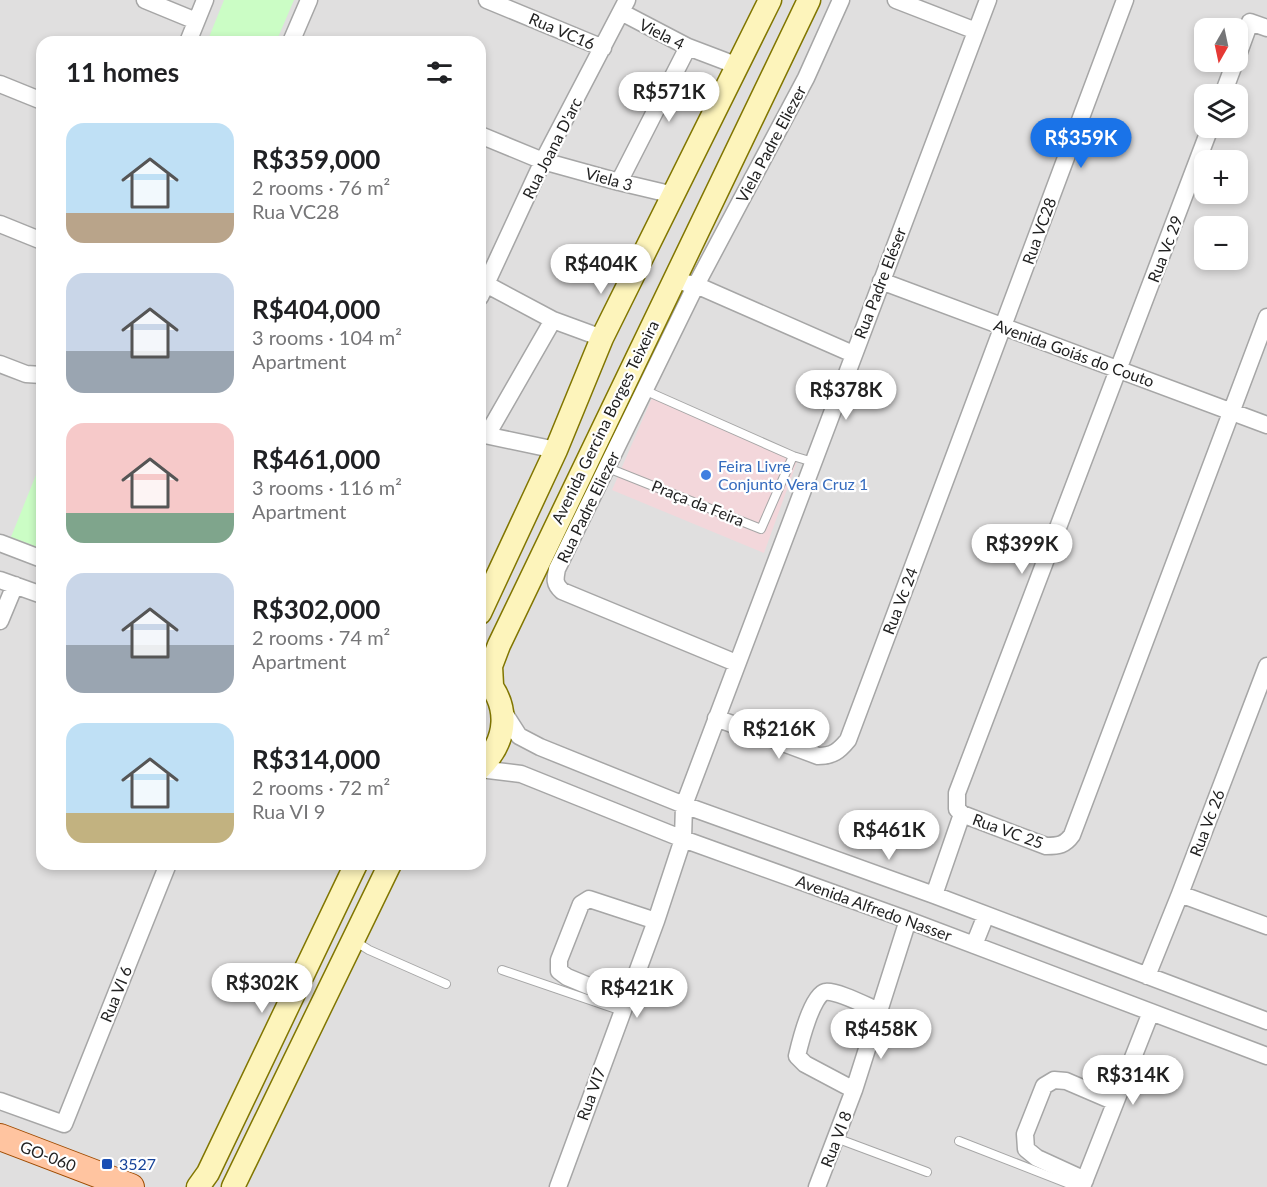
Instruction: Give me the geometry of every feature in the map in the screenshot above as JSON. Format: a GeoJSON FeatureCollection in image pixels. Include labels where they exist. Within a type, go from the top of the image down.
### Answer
{"type":"FeatureCollection","features":[{"type":"Feature","properties":{"kind":"main road","name":"Avenida Gercina Borges Teixeira"},"geometry":{"type":"LineString","coordinates":[[486,600],[556,450],[602,338],[770,0]]}},
{"type":"Feature","properties":{"kind":"main road","name":"Avenida Gercina Borges Teixeira"},"geometry":{"type":"LineString","coordinates":[[486,679],[499,645],[809,0]]}},
{"type":"Feature","properties":{"kind":"main road"},"geometry":{"type":"LineString","coordinates":[[756,29],[760,37],[768,41],[780,43],[789,41]]}},
{"type":"Feature","properties":{"kind":"main road"},"geometry":{"type":"LineString","coordinates":[[738,66],[757,65],[768,82]]}},
{"type":"Feature","properties":{"kind":"main road"},"geometry":{"type":"LineString","coordinates":[[486,679],[499,698],[503,727],[499,743],[486,761]]}},
{"type":"Feature","properties":{"kind":"main road"},"geometry":{"type":"LineString","coordinates":[[198,1187],[208,1173],[353,870]]}},
{"type":"Feature","properties":{"kind":"main road"},"geometry":{"type":"LineString","coordinates":[[233,1187],[387,870]]}},
{"type":"Feature","properties":{"kind":"main road","name":"GO-060"},"geometry":{"type":"LineString","coordinates":[[0,1137],[131,1187]]}},
{"type":"Feature","properties":{"kind":"street"},"geometry":{"type":"LineString","coordinates":[[145,0],[196,21]]}},
{"type":"Feature","properties":{"kind":"street"},"geometry":{"type":"LineString","coordinates":[[190,36],[205,0]]}},
{"type":"Feature","properties":{"kind":"street"},"geometry":{"type":"LineString","coordinates":[[294,36],[309,0]]}},
{"type":"Feature","properties":{"kind":"street","name":"Rua VC16"},"geometry":{"type":"LineString","coordinates":[[487,0],[603,48]]}},
{"type":"Feature","properties":{"kind":"street","name":"Viela Padre Eliezer"},"geometry":{"type":"LineString","coordinates":[[696,285],[806,78],[841,0]]}},
{"type":"Feature","properties":{"kind":"street"},"geometry":{"type":"LineString","coordinates":[[896,0],[976,31]]}},
{"type":"Feature","properties":{"kind":"street","name":"Rua Padre Eléser"},"geometry":{"type":"LineString","coordinates":[[683,839],[684,805],[987,0]]}},
{"type":"Feature","properties":{"kind":"street","name":"Rua VC28"},"geometry":{"type":"LineString","coordinates":[[1004,327],[1125,0]]}},
{"type":"Feature","properties":{"kind":"street","name":"Rua Joana D'arc"},"geometry":{"type":"LineString","coordinates":[[486,279],[543,160],[624,6]]}},
{"type":"Feature","properties":{"kind":"street","name":"Viela 4"},"geometry":{"type":"LineString","coordinates":[[624,6],[688,47],[738,66]]}},
{"type":"Feature","properties":{"kind":"street"},"geometry":{"type":"LineString","coordinates":[[1248,28],[1250,22],[1267,28]]}},
{"type":"Feature","properties":{"kind":"street"},"geometry":{"type":"LineString","coordinates":[[619,182],[688,47]]}},
{"type":"Feature","properties":{"kind":"street"},"geometry":{"type":"LineString","coordinates":[[0,84],[36,98]]}},
{"type":"Feature","properties":{"kind":"street"},"geometry":{"type":"LineString","coordinates":[[486,137],[543,160]]}},
{"type":"Feature","properties":{"kind":"street","name":"Rua Vc 29"},"geometry":{"type":"LineString","coordinates":[[1119,370],[1206,138]]}},
{"type":"Feature","properties":{"kind":"street","name":"Viela 3"},"geometry":{"type":"LineString","coordinates":[[543,160],[674,195]]}},
{"type":"Feature","properties":{"kind":"street"},"geometry":{"type":"LineString","coordinates":[[0,224],[36,239]]}},
{"type":"Feature","properties":{"kind":"street"},"geometry":{"type":"LineString","coordinates":[[673,280],[696,285],[853,354]]}},
{"type":"Feature","properties":{"kind":"street","name":"Avenida Goiás do Couto"},"geometry":{"type":"LineString","coordinates":[[881,281],[1267,425]]}},
{"type":"Feature","properties":{"kind":"street","name":"Rua Padre Eliezer"},"geometry":{"type":"LineString","coordinates":[[696,285],[557,569],[555,579],[562,591],[736,663]]}},
{"type":"Feature","properties":{"kind":"street"},"geometry":{"type":"LineString","coordinates":[[486,289],[553,320],[602,338]]}},
{"type":"Feature","properties":{"kind":"street"},"geometry":{"type":"LineString","coordinates":[[1230,411],[1267,317]]}},
{"type":"Feature","properties":{"kind":"street"},"geometry":{"type":"LineString","coordinates":[[486,431],[553,320]]}},
{"type":"Feature","properties":{"kind":"street","name":"Rua Vc 24"},"geometry":{"type":"LineString","coordinates":[[716,718],[818,756],[830,756],[848,740],[1004,327]]}},
{"type":"Feature","properties":{"kind":"street"},"geometry":{"type":"LineString","coordinates":[[0,364],[26,374],[36,375]]}},
{"type":"Feature","properties":{"kind":"street","name":"Rua VC 25"},"geometry":{"type":"LineString","coordinates":[[1119,370],[957,793],[957,809],[962,814],[1046,846],[1059,846],[1067,842],[1072,834],[1230,411]]}},
{"type":"Feature","properties":{"kind":"street"},"geometry":{"type":"LineString","coordinates":[[486,434],[556,450]]}},
{"type":"Feature","properties":{"kind":"street"},"geometry":{"type":"LineString","coordinates":[[0,543],[36,557]]}},
{"type":"Feature","properties":{"kind":"street"},"geometry":{"type":"LineString","coordinates":[[0,621],[7,582],[36,593]]}},
{"type":"Feature","properties":{"kind":"street","name":"Rua Vc 26"},"geometry":{"type":"LineString","coordinates":[[1147,976],[1267,666]]}},
{"type":"Feature","properties":{"kind":"street","name":"Avenida Alfredo Nasser"},"geometry":{"type":"LineString","coordinates":[[502,711],[519,736],[540,747],[684,805],[934,895],[1267,1021]]}},
{"type":"Feature","properties":{"kind":"street","name":"Avenida Alfredo Nasser"},"geometry":{"type":"LineString","coordinates":[[486,769],[521,774],[683,839],[908,920],[1267,1056]]}},
{"type":"Feature","properties":{"kind":"street"},"geometry":{"type":"LineString","coordinates":[[934,895],[962,814]]}},
{"type":"Feature","properties":{"kind":"street","name":"Rua VI7"},"geometry":{"type":"LineString","coordinates":[[558,1187],[656,921],[683,839]]}},
{"type":"Feature","properties":{"kind":"street","name":"Rua VI 6"},"geometry":{"type":"LineString","coordinates":[[0,1101],[64,1124],[166,870]]}},
{"type":"Feature","properties":{"kind":"street"},"geometry":{"type":"LineString","coordinates":[[1180,894],[1267,926]]}},
{"type":"Feature","properties":{"kind":"street"},"geometry":{"type":"LineString","coordinates":[[623,1006],[567,977],[559,970],[559,960],[581,904],[589,899],[656,921]]}},
{"type":"Feature","properties":{"kind":"street"},"geometry":{"type":"LineString","coordinates":[[974,945],[986,915]]}},
{"type":"Feature","properties":{"kind":"street","name":"Rua VI 8"},"geometry":{"type":"LineString","coordinates":[[817,1187],[854,1090],[908,920]]}},
{"type":"Feature","properties":{"kind":"street","name":"Rua VI 8"},"geometry":{"type":"LineString","coordinates":[[854,1090],[805,1064],[797,1056],[799,1044],[816,998],[825,992],[879,1011]]}},
{"type":"Feature","properties":{"kind":"street"},"geometry":{"type":"LineString","coordinates":[[1116,1102],[1066,1081],[1054,1080],[1044,1086],[1025,1134],[1026,1149],[1036,1158],[1082,1185],[1116,1102],[1151,1012]]}},
{"type":"Feature","properties":{"kind":"lane"},"geometry":{"type":"LineString","coordinates":[[644,390],[793,456],[813,462]]}},
{"type":"Feature","properties":{"kind":"lane","name":"Praça da Feira"},"geometry":{"type":"LineString","coordinates":[[608,468],[761,529],[793,456]]}},
{"type":"Feature","properties":{"kind":"lane"},"geometry":{"type":"LineString","coordinates":[[352,940],[369,950],[446,984]]}},
{"type":"Feature","properties":{"kind":"lane"},"geometry":{"type":"LineString","coordinates":[[502,970],[623,1006]]}},
{"type":"Feature","properties":{"kind":"lane"},"geometry":{"type":"LineString","coordinates":[[836,1138],[927,1173]]}},
{"type":"Feature","properties":{"kind":"lane"},"geometry":{"type":"LineString","coordinates":[[959,1142],[1082,1185]]}},
{"type":"Feature","properties":{"kind":"shaded area"},"geometry":{"type":"Polygon","coordinates":[[[0,0],[1267,0],[1267,1187],[0,1187],[0,0]]]}},
{"type":"Feature","properties":{"kind":"shaded area","name":"Feira Livre Conjunto Vera Cruz 1"},"geometry":{"type":"Polygon","coordinates":[[[652,398],[798,459],[764,553],[612,490],[652,398]]]}},
{"type":"Feature","properties":{"kind":"green space"},"geometry":{"type":"Polygon","coordinates":[[[224,0],[294,0],[279,36],[209,36],[224,0]]]}},
{"type":"Feature","properties":{"kind":"green space"},"geometry":{"type":"Polygon","coordinates":[[[36,475],[36,547],[11,537],[36,475]]]}},
{"type":"Feature","properties":{"kind":"place","name":"Feira Livre Conjunto Vera Cruz 1"},"geometry":{"type":"Point","coordinates":[706,475]}},
{"type":"Feature","properties":{"kind":"place","name":"3527"},"geometry":{"type":"Point","coordinates":[107,1164]}}]}
